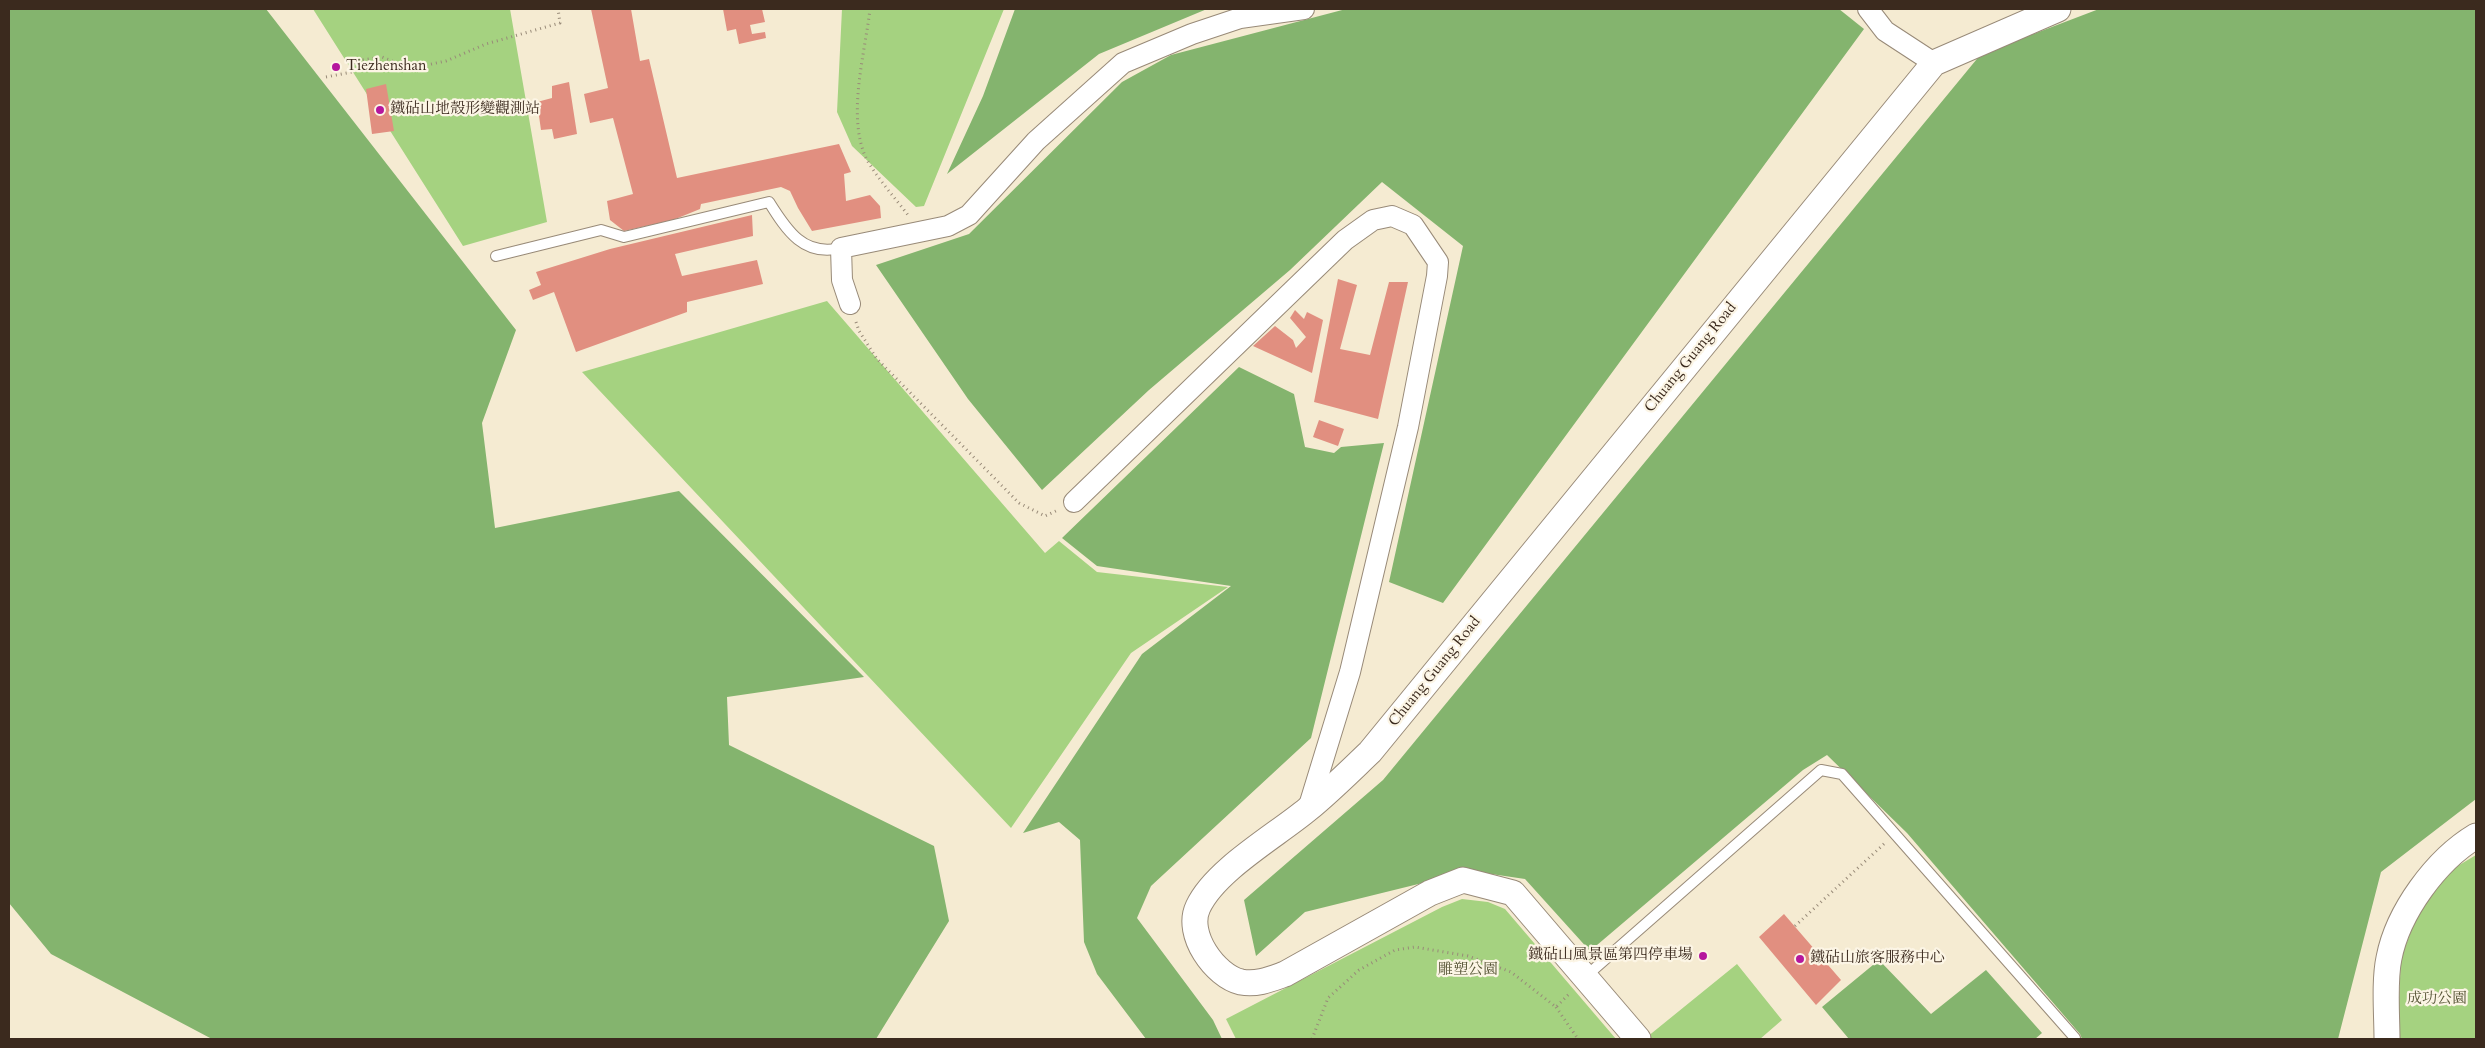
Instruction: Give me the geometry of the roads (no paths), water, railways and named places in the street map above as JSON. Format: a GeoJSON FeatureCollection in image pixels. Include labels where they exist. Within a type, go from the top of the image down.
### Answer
{"type":"FeatureCollection","features":[{"type":"Feature","properties":{"kind":"street"},"geometry":{"type":"LineString","coordinates":[[850,304],[842,280],[842,248],[948,226],[969,214],[1036,141],[1123,63],[1192,34],[1240,18],[1304,9]]}},
{"type":"Feature","properties":{"kind":"street"},"geometry":{"type":"LineString","coordinates":[[1868,9],[1886,31],[1934,63]]}},
{"type":"Feature","properties":{"kind":"street","name":"Chuang Guang Road"},"geometry":{"type":"LineString","coordinates":[[1638,1039],[1514,893],[1463,880],[1430,893],[1286,974],[1260,983],[1243,982],[1229,978],[1216,967],[1198,941],[1196,919],[1198,908],[1222,875],[1308,809],[1370,752],[1934,63],[2058,9]]}},
{"type":"Feature","properties":{"kind":"street"},"geometry":{"type":"LineString","coordinates":[[1074,502],[1345,240],[1373,220],[1382,218],[1392,216],[1413,225],[1438,262],[1438,276],[1408,427],[1350,672],[1308,809]]}},
{"type":"Feature","properties":{"kind":"street"},"geometry":{"type":"LineString","coordinates":[[2387,1039],[2388,959],[2400,925],[2424,882],[2476,836]]}},
{"type":"Feature","properties":{"kind":"lane"},"geometry":{"type":"LineString","coordinates":[[496,256],[601,230],[624,237],[769,202],[780,220],[804,246],[827,251],[842,248]]}},
{"type":"Feature","properties":{"kind":"lane"},"geometry":{"type":"LineString","coordinates":[[1585,977],[1821,770],[1842,774],[2075,1038],[2073,1039]]}},
{"type":"Feature","properties":{"kind":"place","name":"Tiezhenshan"},"geometry":{"type":"Point","coordinates":[336,67]}},
{"type":"Feature","properties":{"kind":"place","name":"鐵砧山地殼形變觀測站"},"geometry":{"type":"Point","coordinates":[380,110]}},
{"type":"Feature","properties":{"kind":"place","name":"鐵砧山風景區第四停車場"},"geometry":{"type":"Point","coordinates":[1703,956]}},
{"type":"Feature","properties":{"kind":"place","name":"鐵砧山旅客服務中心"},"geometry":{"type":"Point","coordinates":[1800,959]}},
{"type":"Feature","properties":{"kind":"park label","name":"雕塑公園"},"geometry":{"type":"Point","coordinates":[1468,971]}},
{"type":"Feature","properties":{"kind":"park label","name":"成功公園"},"geometry":{"type":"Point","coordinates":[2437,1000]}}]}
